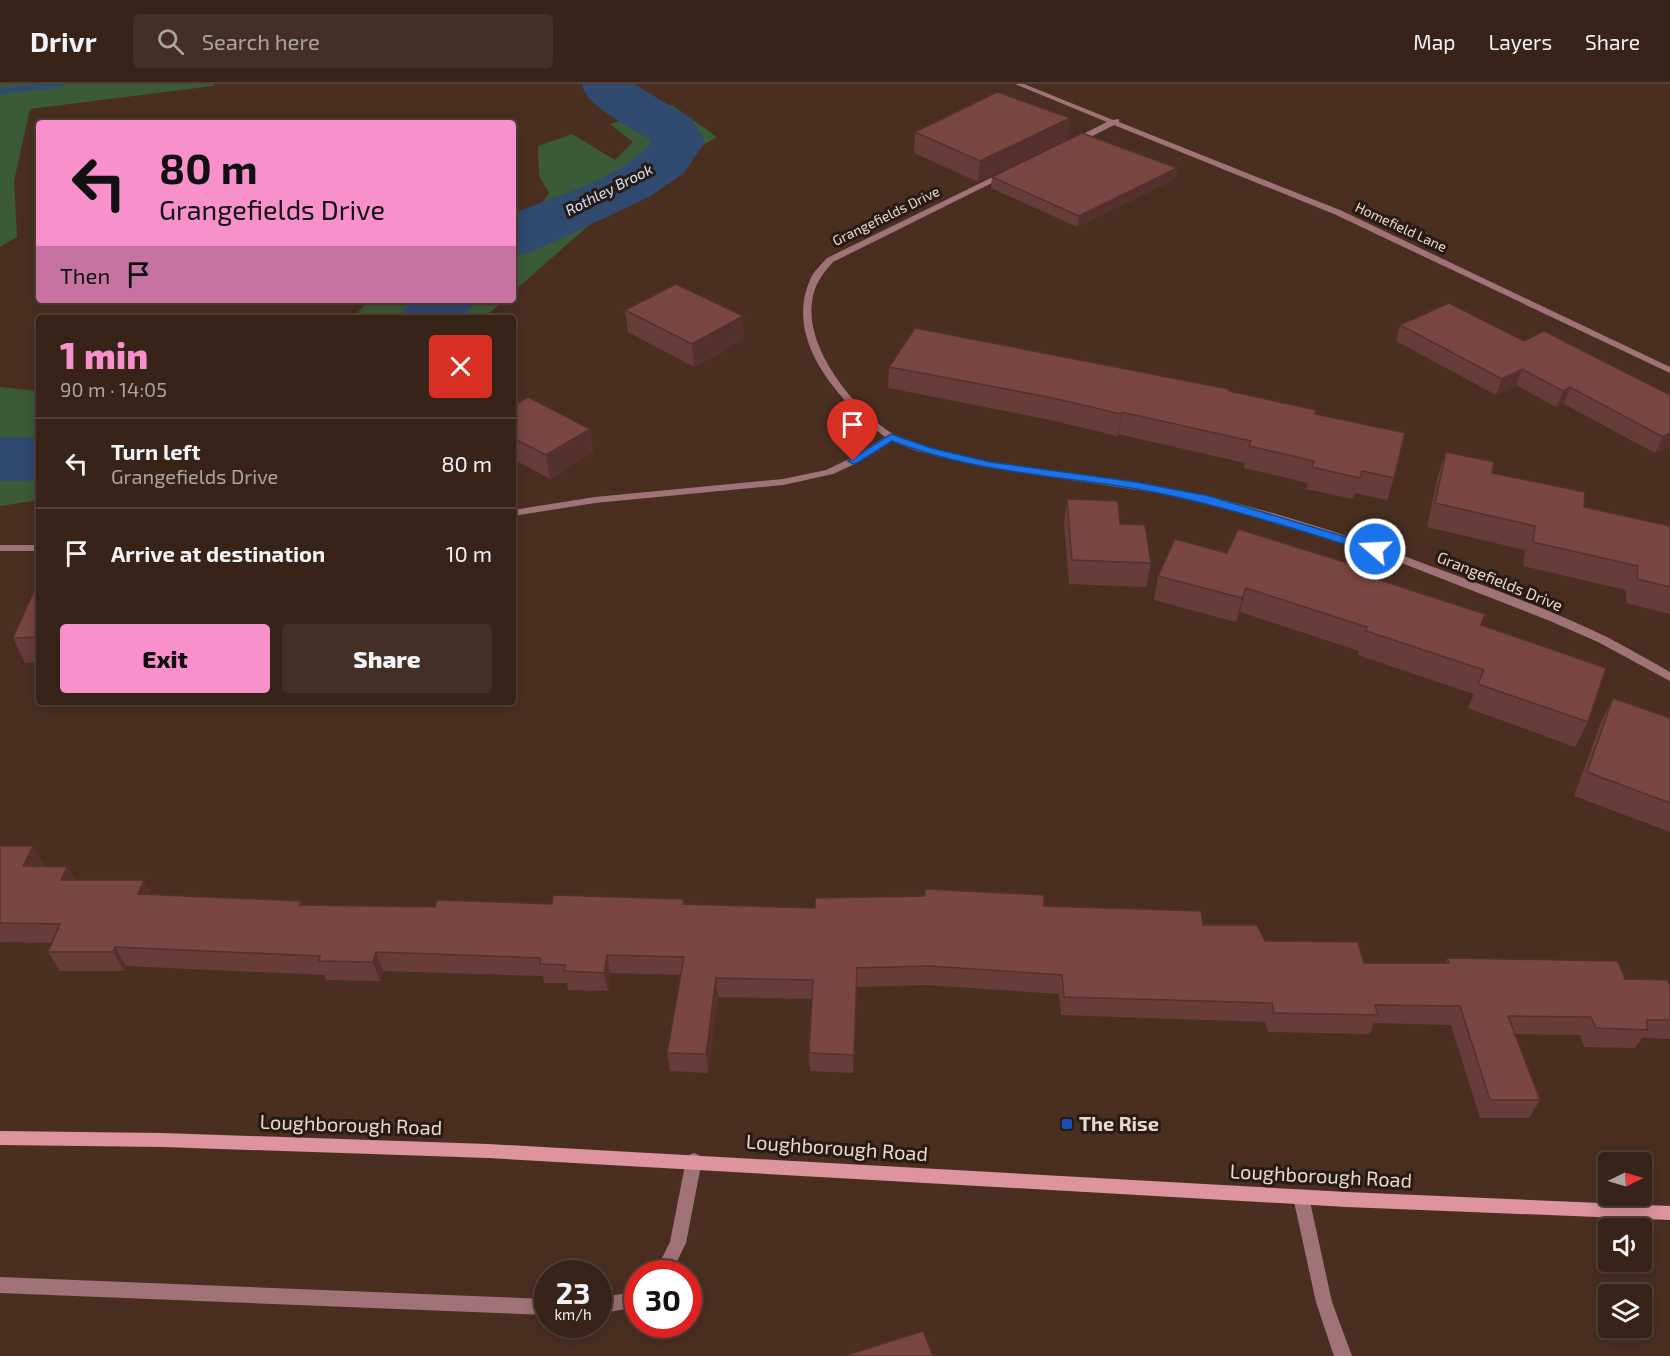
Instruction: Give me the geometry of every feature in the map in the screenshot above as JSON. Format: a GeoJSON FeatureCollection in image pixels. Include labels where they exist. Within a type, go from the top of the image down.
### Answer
{"type":"FeatureCollection","features":[{"type":"Feature","properties":{"kind":"street","name":"Homefield Lane"},"geometry":{"type":"LineString","coordinates":[[1018,84],[1116,121],[1337,212],[1670,370]]}},
{"type":"Feature","properties":{"kind":"street"},"geometry":{"type":"LineString","coordinates":[[1063,147],[1116,121]]}},
{"type":"Feature","properties":{"kind":"street","name":"Grangefields Drive"},"geometry":{"type":"LineString","coordinates":[[1010,172],[830,260],[814,279],[807,301],[807,327],[816,353],[846,397],[891,437],[927,451],[990,466],[1136,486],[1209,500],[1354,542],[1479,588],[1593,635],[1670,677]]}},
{"type":"Feature","properties":{"kind":"street"},"geometry":{"type":"LineString","coordinates":[[516,513],[594,500],[783,483],[829,472],[853,461],[891,437]]}},
{"type":"Feature","properties":{"kind":"street"},"geometry":{"type":"LineString","coordinates":[[0,548],[36,548]]}},
{"type":"Feature","properties":{"kind":"street","name":"Loughborough Road"},"geometry":{"type":"LineString","coordinates":[[0,1138],[144,1138],[694,1160],[1301,1197],[1670,1213]]}},
{"type":"Feature","properties":{"kind":"street"},"geometry":{"type":"LineString","coordinates":[[669,1260],[678,1243],[694,1160]]}},
{"type":"Feature","properties":{"kind":"street"},"geometry":{"type":"LineString","coordinates":[[1301,1197],[1324,1302],[1343,1356]]}},
{"type":"Feature","properties":{"kind":"street"},"geometry":{"type":"LineString","coordinates":[[0,1285],[534,1306]]}},
{"type":"Feature","properties":{"kind":"green space"},"geometry":{"type":"Polygon","coordinates":[[[0,84],[213,84],[213,86],[30,109],[14,181],[17,237],[0,247],[0,84]]]}},
{"type":"Feature","properties":{"kind":"green space"},"geometry":{"type":"Polygon","coordinates":[[[672,105],[717,137],[638,182],[516,289],[516,233],[525,228],[549,193],[539,176],[538,146],[572,134],[615,160],[633,142],[610,124],[672,105]]]}},
{"type":"Feature","properties":{"kind":"green space"},"geometry":{"type":"Polygon","coordinates":[[[366,303],[501,303],[487,315],[356,315],[366,303]]]}},
{"type":"Feature","properties":{"kind":"green space"},"geometry":{"type":"Polygon","coordinates":[[[0,387],[36,391],[36,500],[0,506],[0,387]]]}},
{"type":"Feature","properties":{"kind":"building"},"geometry":{"type":"Polygon","coordinates":[[[997,92],[1070,118],[980,161],[915,132],[997,92]]]}},
{"type":"Feature","properties":{"kind":"building"},"geometry":{"type":"Polygon","coordinates":[[[1082,133],[1177,168],[1079,216],[992,177],[1082,133]]]}},
{"type":"Feature","properties":{"kind":"building"},"geometry":{"type":"Polygon","coordinates":[[[676,284],[743,316],[692,344],[625,310],[676,284]]]}},
{"type":"Feature","properties":{"kind":"building"},"geometry":{"type":"Polygon","coordinates":[[[1449,303],[1524,341],[1544,331],[1670,395],[1670,433],[1663,437],[1570,387],[1563,391],[1522,369],[1502,379],[1400,325],[1449,303]]]}},
{"type":"Feature","properties":{"kind":"building"},"geometry":{"type":"Polygon","coordinates":[[[915,328],[1229,389],[1229,391],[1316,410],[1315,414],[1405,433],[1394,478],[1362,471],[1360,478],[1312,467],[1314,461],[1249,446],[1251,441],[1122,412],[1121,414],[1048,397],[889,367],[915,328]]]}},
{"type":"Feature","properties":{"kind":"building"},"geometry":{"type":"Polygon","coordinates":[[[528,397],[590,429],[546,455],[516,440],[516,404],[528,397]]]}},
{"type":"Feature","properties":{"kind":"building"},"geometry":{"type":"Polygon","coordinates":[[[1446,452],[1494,462],[1492,473],[1585,492],[1584,507],[1670,526],[1670,587],[1637,579],[1638,566],[1533,542],[1535,526],[1435,503],[1446,452]]]}},
{"type":"Feature","properties":{"kind":"building"},"geometry":{"type":"Polygon","coordinates":[[[1067,499],[1118,501],[1120,524],[1145,525],[1151,563],[1072,560],[1067,499]]]}},
{"type":"Feature","properties":{"kind":"building"},"geometry":{"type":"Polygon","coordinates":[[[1238,529],[1370,570],[1367,576],[1485,614],[1481,625],[1606,668],[1588,722],[1478,684],[1484,670],[1366,631],[1367,627],[1246,588],[1242,598],[1158,576],[1175,539],[1227,553],[1238,529]]]}},
{"type":"Feature","properties":{"kind":"building"},"geometry":{"type":"Polygon","coordinates":[[[34,591],[36,591],[36,637],[13,638],[34,591]]]}},
{"type":"Feature","properties":{"kind":"building"},"geometry":{"type":"Polygon","coordinates":[[[1613,698],[1670,718],[1670,803],[1587,772],[1613,698]]]}},
{"type":"Feature","properties":{"kind":"building"},"geometry":{"type":"Polygon","coordinates":[[[0,846],[33,846],[23,866],[67,867],[61,880],[144,880],[138,894],[301,901],[299,905],[435,907],[437,900],[552,904],[553,895],[683,899],[683,904],[815,908],[815,898],[925,896],[925,889],[1044,895],[1044,906],[1201,911],[1203,925],[1257,925],[1265,941],[1358,942],[1364,963],[1449,963],[1447,958],[1618,961],[1625,979],[1667,980],[1670,986],[1670,1020],[1647,1020],[1647,1030],[1596,1028],[1591,1017],[1508,1016],[1540,1100],[1490,1100],[1460,1006],[1375,1005],[1378,1015],[1274,1013],[1272,1003],[1064,997],[1062,975],[929,966],[857,968],[854,1055],[809,1053],[813,980],[716,978],[706,1054],[667,1053],[684,957],[607,955],[604,973],[564,971],[565,965],[540,964],[541,958],[376,952],[373,962],[319,961],[320,956],[115,947],[113,952],[48,952],[60,924],[0,923],[0,846]]]}},
{"type":"Feature","properties":{"kind":"building"},"geometry":{"type":"Polygon","coordinates":[[[923,1331],[933,1356],[844,1356],[923,1331]]]}},
{"type":"Feature","properties":{"kind":"waterway","name":"Rothley Brook"},"geometry":{"type":"LineString","coordinates":[[0,91],[61,84]]}},
{"type":"Feature","properties":{"kind":"waterway","name":"Rothley Brook"},"geometry":{"type":"LineString","coordinates":[[516,236],[629,185],[664,161],[678,142],[673,130],[609,91],[608,84]]}},
{"type":"Feature","properties":{"kind":"waterway","name":"Rothley Brook"},"geometry":{"type":"LineString","coordinates":[[433,315],[442,303]]}},
{"type":"Feature","properties":{"kind":"waterway","name":"Rothley Brook"},"geometry":{"type":"LineString","coordinates":[[0,459],[36,459]]}},
{"type":"Feature","properties":{"kind":"place","name":"The Rise"},"geometry":{"type":"Point","coordinates":[1067,1124]}},
{"type":"Feature","properties":{"kind":"route"},"geometry":{"type":"LineString","coordinates":[[853,461],[891,437],[927,451],[990,466],[1136,486],[1209,500],[1375,549]]}}]}
